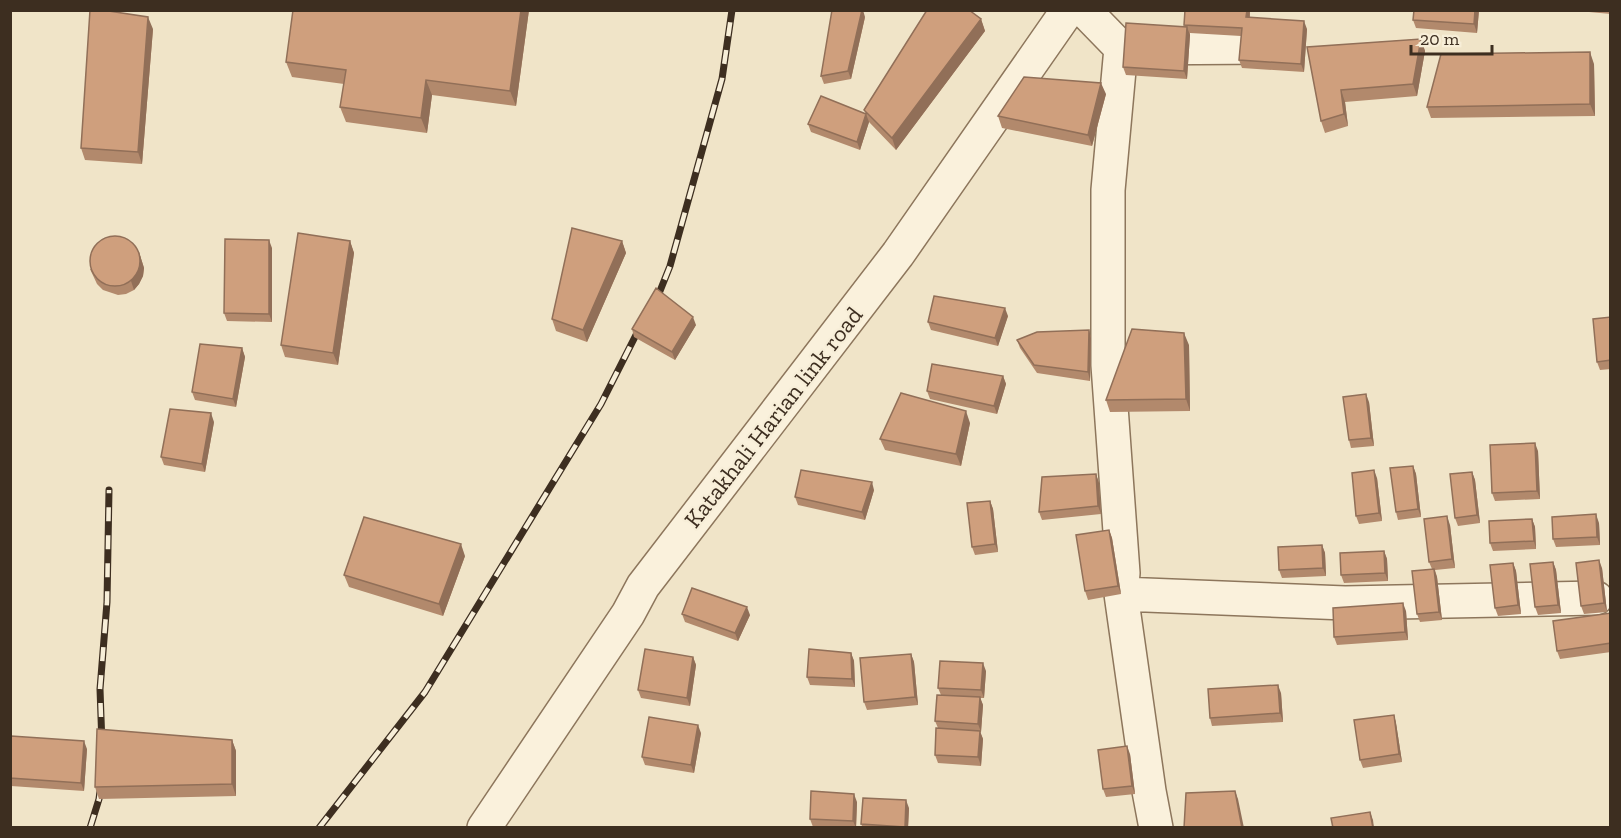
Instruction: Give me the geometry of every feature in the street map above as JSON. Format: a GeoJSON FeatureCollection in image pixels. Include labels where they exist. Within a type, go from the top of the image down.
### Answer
{"type":"FeatureCollection","features":[{"type":"Feature","properties":{"kind":"street","name":"Katakhali Harian link road"},"geometry":{"type":"LineString","coordinates":[[484,828],[628,614],[643,586],[898,254],[1068,10]]}},
{"type":"Feature","properties":{"kind":"street"},"geometry":{"type":"LineString","coordinates":[[1084,10],[1121,48],[1286,47]]}},
{"type":"Feature","properties":{"kind":"street"},"geometry":{"type":"LineString","coordinates":[[1121,48],[1108,190],[1108,365],[1123,573],[1121,594],[1156,828]]}},
{"type":"Feature","properties":{"kind":"street"},"geometry":{"type":"LineString","coordinates":[[1121,594],[1345,603],[1596,598]]}},
{"type":"Feature","properties":{"kind":"building"},"geometry":{"type":"Polygon","coordinates":[[[90,10],[148,17],[138,152],[81,148],[90,10]]]}},
{"type":"Feature","properties":{"kind":"building"},"geometry":{"type":"Polygon","coordinates":[[[293,10],[521,10],[510,91],[426,80],[421,118],[340,107],[346,70],[286,62],[293,10]]]}},
{"type":"Feature","properties":{"kind":"building"},"geometry":{"type":"Polygon","coordinates":[[[832,10],[862,10],[848,71],[821,76],[832,10]]]}},
{"type":"Feature","properties":{"kind":"building"},"geometry":{"type":"Polygon","coordinates":[[[927,10],[969,10],[981,19],[892,138],[864,110],[927,10]]]}},
{"type":"Feature","properties":{"kind":"building"},"geometry":{"type":"Polygon","coordinates":[[[1185,10],[1247,10],[1246,17],[1304,21],[1301,64],[1239,60],[1242,28],[1184,25],[1185,10]]]}},
{"type":"Feature","properties":{"kind":"building"},"geometry":{"type":"Polygon","coordinates":[[[1414,10],[1475,10],[1474,24],[1413,20],[1414,10]]]}},
{"type":"Feature","properties":{"kind":"building"},"geometry":{"type":"Polygon","coordinates":[[[1126,23],[1187,27],[1184,71],[1123,67],[1126,23]]]}},
{"type":"Feature","properties":{"kind":"building"},"geometry":{"type":"Polygon","coordinates":[[[1421,39],[1413,84],[1341,90],[1344,114],[1321,121],[1307,47],[1421,39]]]}},
{"type":"Feature","properties":{"kind":"building"},"geometry":{"type":"Polygon","coordinates":[[[1590,52],[1590,104],[1427,107],[1441,54],[1590,52]]]}},
{"type":"Feature","properties":{"kind":"building"},"geometry":{"type":"Polygon","coordinates":[[[1024,77],[1101,83],[1088,135],[998,116],[1024,77]]]}},
{"type":"Feature","properties":{"kind":"building"},"geometry":{"type":"Polygon","coordinates":[[[821,96],[866,114],[857,142],[808,124],[821,96]]]}},
{"type":"Feature","properties":{"kind":"building"},"geometry":{"type":"Polygon","coordinates":[[[572,228],[622,241],[583,330],[552,319],[572,228]]]}},
{"type":"Feature","properties":{"kind":"building"},"geometry":{"type":"Polygon","coordinates":[[[298,233],[350,241],[333,353],[281,345],[298,233]]]}},
{"type":"Feature","properties":{"kind":"building"},"geometry":{"type":"Polygon","coordinates":[[[110,236],[120,236],[133,243],[140,256],[140,266],[133,279],[120,286],[110,286],[101,282],[94,275],[90,266],[90,256],[94,247],[101,240],[110,236]]]}},
{"type":"Feature","properties":{"kind":"building"},"geometry":{"type":"Polygon","coordinates":[[[225,239],[269,240],[269,314],[224,313],[225,239]]]}},
{"type":"Feature","properties":{"kind":"building"},"geometry":{"type":"Polygon","coordinates":[[[656,288],[693,317],[672,352],[632,329],[656,288]]]}},
{"type":"Feature","properties":{"kind":"building"},"geometry":{"type":"Polygon","coordinates":[[[934,296],[1005,308],[995,338],[928,322],[934,296]]]}},
{"type":"Feature","properties":{"kind":"building"},"geometry":{"type":"Polygon","coordinates":[[[1611,317],[1611,360],[1597,362],[1593,319],[1611,317]]]}},
{"type":"Feature","properties":{"kind":"building"},"geometry":{"type":"Polygon","coordinates":[[[1132,329],[1184,333],[1186,399],[1106,400],[1132,329]]]}},
{"type":"Feature","properties":{"kind":"building"},"geometry":{"type":"Polygon","coordinates":[[[1089,330],[1088,372],[1034,365],[1017,340],[1037,332],[1089,330]]]}},
{"type":"Feature","properties":{"kind":"building"},"geometry":{"type":"Polygon","coordinates":[[[200,344],[242,348],[233,399],[192,392],[200,344]]]}},
{"type":"Feature","properties":{"kind":"building"},"geometry":{"type":"Polygon","coordinates":[[[932,364],[1003,376],[994,406],[927,391],[932,364]]]}},
{"type":"Feature","properties":{"kind":"building"},"geometry":{"type":"Polygon","coordinates":[[[901,393],[966,411],[956,454],[880,439],[901,393]]]}},
{"type":"Feature","properties":{"kind":"building"},"geometry":{"type":"Polygon","coordinates":[[[1366,394],[1371,438],[1349,440],[1343,397],[1366,394]]]}},
{"type":"Feature","properties":{"kind":"building"},"geometry":{"type":"Polygon","coordinates":[[[170,409],[211,413],[202,464],[161,457],[170,409]]]}},
{"type":"Feature","properties":{"kind":"building"},"geometry":{"type":"Polygon","coordinates":[[[1535,443],[1537,491],[1492,493],[1490,445],[1535,443]]]}},
{"type":"Feature","properties":{"kind":"building"},"geometry":{"type":"Polygon","coordinates":[[[1413,466],[1418,509],[1396,512],[1390,468],[1413,466]]]}},
{"type":"Feature","properties":{"kind":"building"},"geometry":{"type":"Polygon","coordinates":[[[801,470],[872,482],[862,512],[795,497],[801,470]]]}},
{"type":"Feature","properties":{"kind":"building"},"geometry":{"type":"Polygon","coordinates":[[[1374,470],[1379,513],[1356,516],[1352,473],[1374,470]]]}},
{"type":"Feature","properties":{"kind":"building"},"geometry":{"type":"Polygon","coordinates":[[[1472,472],[1477,515],[1455,518],[1450,474],[1472,472]]]}},
{"type":"Feature","properties":{"kind":"building"},"geometry":{"type":"Polygon","coordinates":[[[1096,474],[1098,506],[1039,512],[1042,477],[1096,474]]]}},
{"type":"Feature","properties":{"kind":"building"},"geometry":{"type":"Polygon","coordinates":[[[990,501],[995,544],[972,547],[967,503],[990,501]]]}},
{"type":"Feature","properties":{"kind":"building"},"geometry":{"type":"Polygon","coordinates":[[[1596,514],[1597,537],[1553,539],[1552,517],[1596,514]]]}},
{"type":"Feature","properties":{"kind":"building"},"geometry":{"type":"Polygon","coordinates":[[[1447,516],[1452,559],[1429,562],[1424,519],[1447,516]]]}},
{"type":"Feature","properties":{"kind":"building"},"geometry":{"type":"Polygon","coordinates":[[[364,517],[461,544],[439,604],[344,575],[364,517]]]}},
{"type":"Feature","properties":{"kind":"building"},"geometry":{"type":"Polygon","coordinates":[[[1532,519],[1534,541],[1490,543],[1489,521],[1532,519]]]}},
{"type":"Feature","properties":{"kind":"building"},"geometry":{"type":"Polygon","coordinates":[[[1109,530],[1118,586],[1085,591],[1076,535],[1109,530]]]}},
{"type":"Feature","properties":{"kind":"building"},"geometry":{"type":"Polygon","coordinates":[[[1322,545],[1323,568],[1279,570],[1278,547],[1322,545]]]}},
{"type":"Feature","properties":{"kind":"building"},"geometry":{"type":"Polygon","coordinates":[[[1384,551],[1385,573],[1341,575],[1340,553],[1384,551]]]}},
{"type":"Feature","properties":{"kind":"building"},"geometry":{"type":"Polygon","coordinates":[[[1599,560],[1604,603],[1581,606],[1576,563],[1599,560]]]}},
{"type":"Feature","properties":{"kind":"building"},"geometry":{"type":"Polygon","coordinates":[[[1553,562],[1558,605],[1535,607],[1530,564],[1553,562]]]}},
{"type":"Feature","properties":{"kind":"building"},"geometry":{"type":"Polygon","coordinates":[[[1513,563],[1518,605],[1495,608],[1490,565],[1513,563]]]}},
{"type":"Feature","properties":{"kind":"building"},"geometry":{"type":"Polygon","coordinates":[[[1434,569],[1439,612],[1417,614],[1412,571],[1434,569]]]}},
{"type":"Feature","properties":{"kind":"building"},"geometry":{"type":"Polygon","coordinates":[[[692,588],[747,607],[735,633],[682,614],[692,588]]]}},
{"type":"Feature","properties":{"kind":"building"},"geometry":{"type":"Polygon","coordinates":[[[1403,603],[1405,632],[1334,637],[1333,608],[1403,603]]]}},
{"type":"Feature","properties":{"kind":"building"},"geometry":{"type":"Polygon","coordinates":[[[1611,613],[1611,643],[1557,651],[1553,621],[1611,613]]]}},
{"type":"Feature","properties":{"kind":"building"},"geometry":{"type":"Polygon","coordinates":[[[645,649],[693,657],[687,698],[638,690],[645,649]]]}},
{"type":"Feature","properties":{"kind":"building"},"geometry":{"type":"Polygon","coordinates":[[[809,649],[851,653],[852,679],[807,677],[809,649]]]}},
{"type":"Feature","properties":{"kind":"building"},"geometry":{"type":"Polygon","coordinates":[[[911,654],[915,697],[864,702],[860,658],[911,654]]]}},
{"type":"Feature","properties":{"kind":"building"},"geometry":{"type":"Polygon","coordinates":[[[940,661],[983,663],[981,690],[938,688],[940,661]]]}},
{"type":"Feature","properties":{"kind":"building"},"geometry":{"type":"Polygon","coordinates":[[[1278,685],[1280,713],[1210,718],[1208,689],[1278,685]]]}},
{"type":"Feature","properties":{"kind":"building"},"geometry":{"type":"Polygon","coordinates":[[[937,695],[980,697],[978,724],[935,721],[937,695]]]}},
{"type":"Feature","properties":{"kind":"building"},"geometry":{"type":"Polygon","coordinates":[[[1394,715],[1399,754],[1360,760],[1354,720],[1394,715]]]}},
{"type":"Feature","properties":{"kind":"building"},"geometry":{"type":"Polygon","coordinates":[[[649,717],[698,725],[691,765],[642,757],[649,717]]]}},
{"type":"Feature","properties":{"kind":"building"},"geometry":{"type":"Polygon","coordinates":[[[936,728],[980,731],[978,757],[935,755],[936,728]]]}},
{"type":"Feature","properties":{"kind":"building"},"geometry":{"type":"Polygon","coordinates":[[[97,729],[232,740],[232,784],[95,787],[97,729]]]}},
{"type":"Feature","properties":{"kind":"building"},"geometry":{"type":"Polygon","coordinates":[[[11,736],[84,741],[81,783],[10,778],[11,736]]]}},
{"type":"Feature","properties":{"kind":"building"},"geometry":{"type":"Polygon","coordinates":[[[1127,746],[1132,786],[1103,789],[1098,750],[1127,746]]]}},
{"type":"Feature","properties":{"kind":"building"},"geometry":{"type":"Polygon","coordinates":[[[811,791],[854,794],[853,821],[810,819],[811,791]]]}},
{"type":"Feature","properties":{"kind":"building"},"geometry":{"type":"Polygon","coordinates":[[[1235,791],[1242,828],[1184,828],[1186,793],[1235,791]]]}},
{"type":"Feature","properties":{"kind":"building"},"geometry":{"type":"Polygon","coordinates":[[[863,798],[906,800],[905,827],[861,824],[863,798]]]}},
{"type":"Feature","properties":{"kind":"building"},"geometry":{"type":"Polygon","coordinates":[[[1370,812],[1373,828],[1333,828],[1331,818],[1370,812]]]}},
{"type":"Feature","properties":{"kind":"railway"},"geometry":{"type":"LineString","coordinates":[[653,305],[670,266],[722,79],[732,10]]}},
{"type":"Feature","properties":{"kind":"railway"},"geometry":{"type":"LineString","coordinates":[[319,828],[425,692],[601,404],[642,323]]}},
{"type":"Feature","properties":{"kind":"railway"},"geometry":{"type":"LineString","coordinates":[[102,745],[100,689],[107,602],[109,490]]}},
{"type":"Feature","properties":{"kind":"railway"},"geometry":{"type":"LineString","coordinates":[[90,828],[101,784]]}}]}
